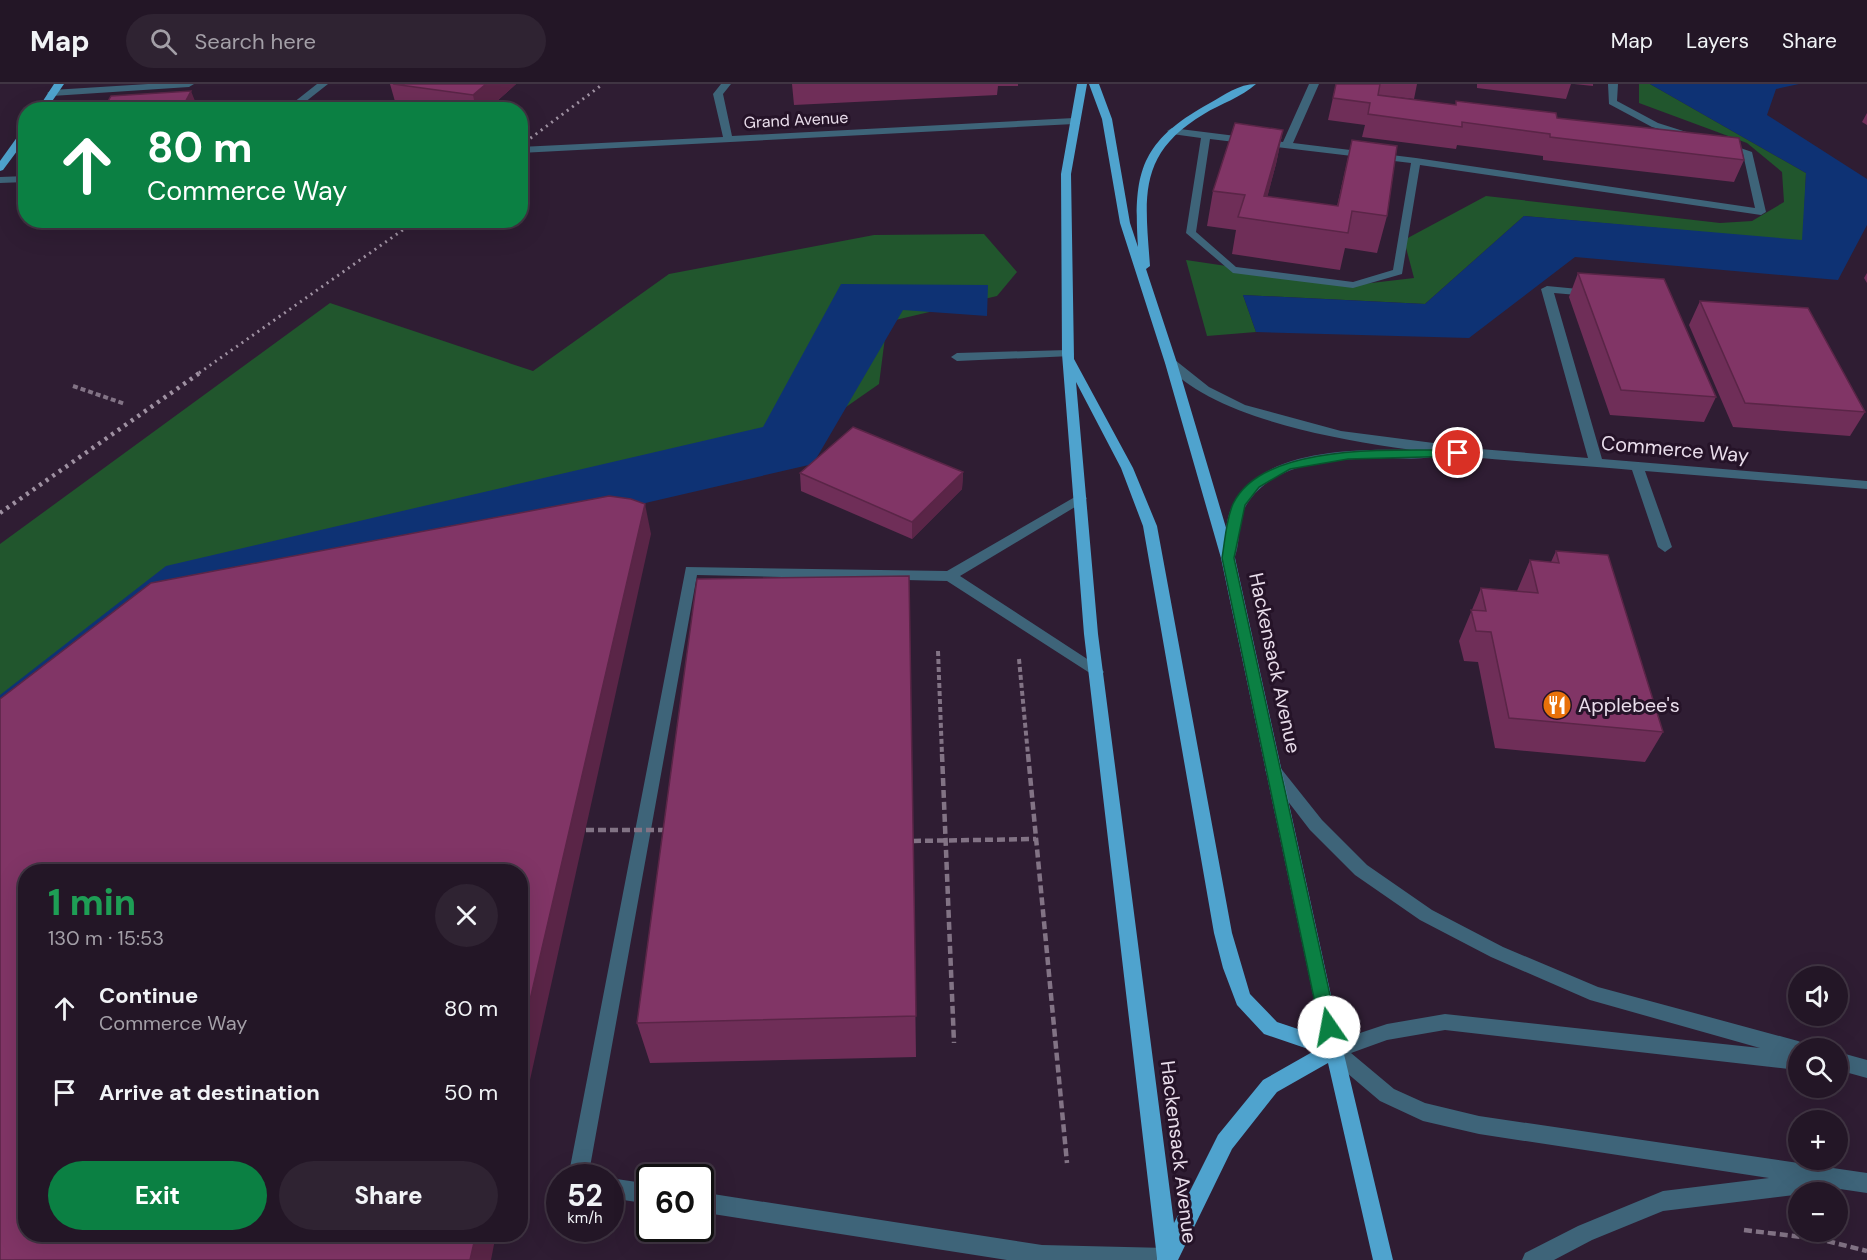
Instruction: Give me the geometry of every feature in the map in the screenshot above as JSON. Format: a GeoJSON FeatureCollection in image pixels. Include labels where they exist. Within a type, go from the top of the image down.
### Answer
{"type":"FeatureCollection","features":[{"type":"Feature","properties":{"kind":"main road"},"geometry":{"type":"LineString","coordinates":[[46,102],[58,84]]}},
{"type":"Feature","properties":{"kind":"main road","name":"Hackensack Avenue"},"geometry":{"type":"LineString","coordinates":[[1082,84],[1066,174],[1068,354],[1096,672],[1168,1259]]}},
{"type":"Feature","properties":{"kind":"main road","name":"Hackensack Avenue"},"geometry":{"type":"LineString","coordinates":[[1094,84],[1107,119],[1125,223],[1171,363],[1228,558],[1334,1050],[1383,1260]]}},
{"type":"Feature","properties":{"kind":"main road"},"geometry":{"type":"LineString","coordinates":[[1146,284],[1142,217],[1146,170],[1156,149],[1172,131],[1251,84]]}},
{"type":"Feature","properties":{"kind":"main road"},"geometry":{"type":"LineString","coordinates":[[0,168],[18,142]]}},
{"type":"Feature","properties":{"kind":"main road"},"geometry":{"type":"LineString","coordinates":[[1068,354],[1127,468],[1150,526],[1223,933],[1243,999],[1271,1028],[1334,1050]]}},
{"type":"Feature","properties":{"kind":"main road"},"geometry":{"type":"LineString","coordinates":[[1168,1259],[1225,1142],[1270,1086],[1334,1050]]}},
{"type":"Feature","properties":{"kind":"street"},"geometry":{"type":"LineString","coordinates":[[52,93],[189,84]]}},
{"type":"Feature","properties":{"kind":"street"},"geometry":{"type":"LineString","coordinates":[[299,102],[323,84]]}},
{"type":"Feature","properties":{"kind":"street"},"geometry":{"type":"LineString","coordinates":[[726,84],[718,94],[729,139]]}},
{"type":"Feature","properties":{"kind":"street"},"geometry":{"type":"LineString","coordinates":[[1287,145],[1314,84]]}},
{"type":"Feature","properties":{"kind":"street"},"geometry":{"type":"LineString","coordinates":[[1172,131],[1416,161],[1761,212],[1747,152],[1655,124],[1612,102],[1613,84]]}},
{"type":"Feature","properties":{"kind":"street","name":"Grand Avenue"},"geometry":{"type":"LineString","coordinates":[[528,150],[1074,120]]}},
{"type":"Feature","properties":{"kind":"street"},"geometry":{"type":"LineString","coordinates":[[1206,136],[1191,233],[1233,270],[1353,285],[1398,272],[1416,161]]}},
{"type":"Feature","properties":{"kind":"street"},"geometry":{"type":"LineString","coordinates":[[0,180],[18,179]]}},
{"type":"Feature","properties":{"kind":"street"},"geometry":{"type":"LineString","coordinates":[[1596,462],[1547,290],[1599,294]]}},
{"type":"Feature","properties":{"kind":"street"},"geometry":{"type":"LineString","coordinates":[[957,357],[1068,354]]}},
{"type":"Feature","properties":{"kind":"street","name":"Commerce Way"},"geometry":{"type":"LineString","coordinates":[[1171,363],[1205,390],[1241,408],[1340,435],[1480,453],[1867,485]]}},
{"type":"Feature","properties":{"kind":"street","name":"Commerce Way"},"geometry":{"type":"LineString","coordinates":[[1228,558],[1239,505],[1255,484],[1287,466],[1348,456],[1480,453]]}},
{"type":"Feature","properties":{"kind":"street"},"geometry":{"type":"LineString","coordinates":[[1637,465],[1665,548]]}},
{"type":"Feature","properties":{"kind":"street"},"geometry":{"type":"LineString","coordinates":[[950,576],[1080,498]]}},
{"type":"Feature","properties":{"kind":"street"},"geometry":{"type":"LineString","coordinates":[[581,1164],[691,570],[950,576],[1096,672]]}},
{"type":"Feature","properties":{"kind":"street"},"geometry":{"type":"LineString","coordinates":[[1273,770],[1316,825],[1361,870],[1436,920],[1497,952],[1596,994],[1788,1047]]}},
{"type":"Feature","properties":{"kind":"street"},"geometry":{"type":"LineString","coordinates":[[1334,1050],[1387,1032],[1445,1022],[1788,1059]]}},
{"type":"Feature","properties":{"kind":"street"},"geometry":{"type":"LineString","coordinates":[[1334,1050],[1387,1095],[1423,1112],[1479,1125],[1867,1183]]}},
{"type":"Feature","properties":{"kind":"street"},"geometry":{"type":"LineString","coordinates":[[1848,1065],[1864,1068]]}},
{"type":"Feature","properties":{"kind":"street"},"geometry":{"type":"LineString","coordinates":[[1532,1260],[1585,1233],[1663,1201],[1845,1179]]}},
{"type":"Feature","properties":{"kind":"street"},"geometry":{"type":"LineString","coordinates":[[714,1204],[1038,1257],[1168,1259]]}},
{"type":"Feature","properties":{"kind":"path"},"geometry":{"type":"LineString","coordinates":[[72,386],[125,404]]}},
{"type":"Feature","properties":{"kind":"path"},"geometry":{"type":"LineString","coordinates":[[1018,648],[1067,1163]]}},
{"type":"Feature","properties":{"kind":"path"},"geometry":{"type":"LineString","coordinates":[[938,651],[954,1043]]}},
{"type":"Feature","properties":{"kind":"path"},"geometry":{"type":"LineString","coordinates":[[586,830],[668,830]]}},
{"type":"Feature","properties":{"kind":"path"},"geometry":{"type":"LineString","coordinates":[[913,841],[1036,839]]}},
{"type":"Feature","properties":{"kind":"path"},"geometry":{"type":"LineString","coordinates":[[1734,1231],[1746,1230],[1819,1239],[1867,1251]]}},
{"type":"Feature","properties":{"kind":"green space"},"geometry":{"type":"Polygon","coordinates":[[[1639,84],[1650,84],[1806,173],[1803,241],[1524,216],[1425,304],[1243,295],[1256,332],[1207,336],[1186,260],[1354,285],[1414,278],[1404,240],[1486,196],[1720,223],[1752,221],[1784,202],[1782,172],[1747,143],[1639,103],[1639,84]]]}},
{"type":"Feature","properties":{"kind":"green space"},"geometry":{"type":"Polygon","coordinates":[[[984,234],[1017,272],[997,296],[887,322],[879,384],[744,478],[468,529],[0,718],[0,544],[330,303],[533,371],[669,274],[874,235],[984,234]]]}},
{"type":"Feature","properties":{"kind":"water"},"geometry":{"type":"Polygon","coordinates":[[[1650,84],[1799,84],[1776,89],[1767,115],[1867,179],[1867,225],[1838,280],[1575,257],[1469,338],[1256,332],[1243,295],[1425,304],[1524,216],[1802,240],[1806,173],[1650,84]]]}},
{"type":"Feature","properties":{"kind":"water"},"geometry":{"type":"Polygon","coordinates":[[[841,284],[988,285],[987,316],[903,310],[813,464],[168,614],[0,747],[0,695],[166,566],[763,427],[841,284]]]}},
{"type":"Feature","properties":{"kind":"building"},"geometry":{"type":"Polygon","coordinates":[[[393,84],[486,84],[473,95],[393,84]]]}},
{"type":"Feature","properties":{"kind":"building"},"geometry":{"type":"Polygon","coordinates":[[[1336,84],[1380,84],[1378,95],[1456,105],[1456,101],[1556,113],[1557,118],[1739,138],[1744,160],[1550,137],[1550,134],[1462,122],[1462,127],[1368,114],[1370,103],[1333,98],[1336,84]]]}},
{"type":"Feature","properties":{"kind":"building"},"geometry":{"type":"Polygon","coordinates":[[[191,91],[185,102],[108,102],[111,96],[191,91]]]}},
{"type":"Feature","properties":{"kind":"building"},"geometry":{"type":"Polygon","coordinates":[[[1235,123],[1283,130],[1264,196],[1338,206],[1352,140],[1397,146],[1387,216],[1352,211],[1348,233],[1238,217],[1245,195],[1213,191],[1235,123]]]}},
{"type":"Feature","properties":{"kind":"building"},"geometry":{"type":"Polygon","coordinates":[[[1578,273],[1664,279],[1716,397],[1621,390],[1578,273]]]}},
{"type":"Feature","properties":{"kind":"building"},"geometry":{"type":"Polygon","coordinates":[[[1700,301],[1808,308],[1865,412],[1745,403],[1700,301]]]}},
{"type":"Feature","properties":{"kind":"building"},"geometry":{"type":"Polygon","coordinates":[[[853,427],[963,472],[912,522],[800,473],[853,427]]]}},
{"type":"Feature","properties":{"kind":"building"},"geometry":{"type":"Polygon","coordinates":[[[609,496],[631,499],[645,504],[528,1009],[528,864],[18,864],[18,1242],[474,1242],[470,1260],[0,1260],[0,699],[151,583],[609,496]]]}},
{"type":"Feature","properties":{"kind":"building","name":"Applebee's"},"geometry":{"type":"Polygon","coordinates":[[[1556,551],[1608,555],[1663,732],[1509,718],[1491,632],[1476,631],[1471,610],[1486,611],[1481,588],[1538,593],[1530,560],[1559,563],[1556,551]]]}},
{"type":"Feature","properties":{"kind":"building"},"geometry":{"type":"Polygon","coordinates":[[[909,576],[916,1016],[637,1023],[697,579],[909,576]]]}},
{"type":"Feature","properties":{"kind":"railway"},"geometry":{"type":"LineString","coordinates":[[528,140],[603,84]]}},
{"type":"Feature","properties":{"kind":"railway"},"geometry":{"type":"LineString","coordinates":[[199,373],[406,228]]}},
{"type":"Feature","properties":{"kind":"railway"},"geometry":{"type":"LineString","coordinates":[[0,513],[201,372]]}},
{"type":"Feature","properties":{"kind":"place","name":"Applebee's"},"geometry":{"type":"Point","coordinates":[1557,705]}},
{"type":"Feature","properties":{"kind":"route"},"geometry":{"type":"LineString","coordinates":[[1329,1027],[1228,558],[1239,505],[1255,484],[1287,466],[1348,456],[1458,453]]}}]}
